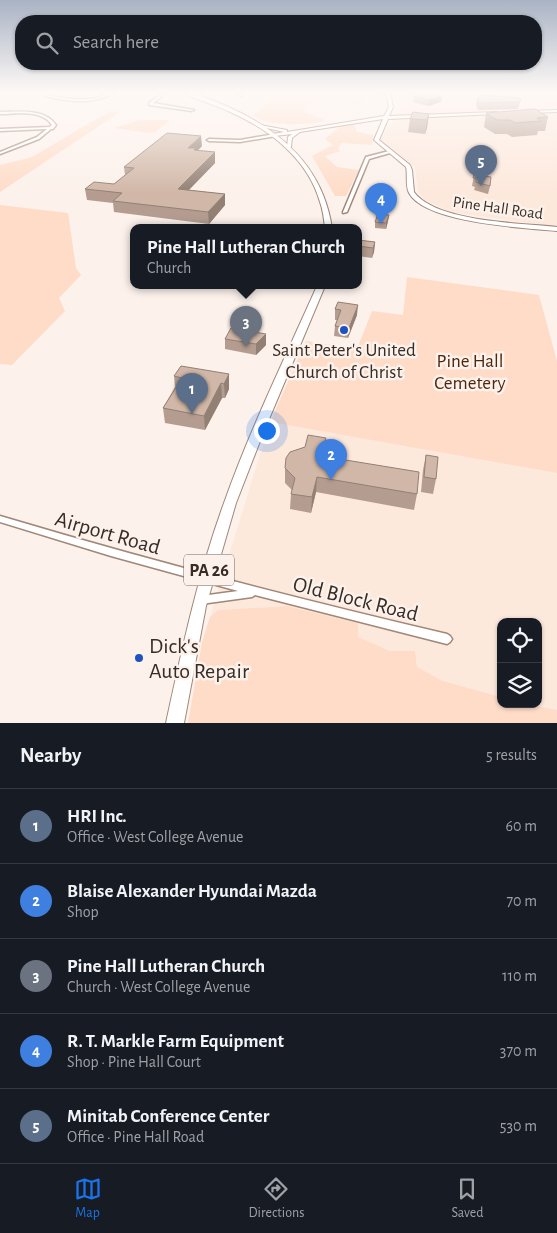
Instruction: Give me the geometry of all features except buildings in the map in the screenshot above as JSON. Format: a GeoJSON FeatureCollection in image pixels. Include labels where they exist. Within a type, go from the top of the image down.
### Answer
{"type":"FeatureCollection","features":[{"type":"Feature","properties":{"kind":"main road"},"geometry":{"type":"LineString","coordinates":[[260,126],[275,135],[289,147],[315,179],[326,209],[328,224]]}},
{"type":"Feature","properties":{"kind":"main road","name":"PA 26"},"geometry":{"type":"LineString","coordinates":[[175,723],[201,600],[247,455],[320,289]]}},
{"type":"Feature","properties":{"kind":"street"},"geometry":{"type":"LineString","coordinates":[[260,126],[284,131],[306,130]]}},
{"type":"Feature","properties":{"kind":"street"},"geometry":{"type":"LineString","coordinates":[[257,137],[264,132],[260,126]]}},
{"type":"Feature","properties":{"kind":"street"},"geometry":{"type":"LineString","coordinates":[[209,140],[234,140],[326,126]]}},
{"type":"Feature","properties":{"kind":"street","name":"Pine Hall Road"},"geometry":{"type":"LineString","coordinates":[[382,126],[376,140],[408,166],[412,194],[429,207],[468,218],[557,229]]}},
{"type":"Feature","properties":{"kind":"street"},"geometry":{"type":"LineString","coordinates":[[0,130],[52,128]]}},
{"type":"Feature","properties":{"kind":"street"},"geometry":{"type":"LineString","coordinates":[[0,153],[30,142],[52,128]]}},
{"type":"Feature","properties":{"kind":"street"},"geometry":{"type":"LineString","coordinates":[[289,147],[290,137],[306,130]]}},
{"type":"Feature","properties":{"kind":"street"},"geometry":{"type":"LineString","coordinates":[[234,140],[275,135]]}},
{"type":"Feature","properties":{"kind":"street"},"geometry":{"type":"LineString","coordinates":[[345,212],[367,158],[389,152]]}},
{"type":"Feature","properties":{"kind":"street","name":"Airport Road"},"geometry":{"type":"LineString","coordinates":[[0,519],[132,560],[207,579]]}},
{"type":"Feature","properties":{"kind":"street","name":"Old Block Road"},"geometry":{"type":"LineString","coordinates":[[207,579],[256,593],[447,639]]}},
{"type":"Feature","properties":{"kind":"street","name":"Old Block Road"},"geometry":{"type":"LineString","coordinates":[[201,600],[256,593]]}},
{"type":"Feature","properties":{"kind":"shaded area"},"geometry":{"type":"Polygon","coordinates":[[[389,126],[557,126],[557,232],[542,230],[536,224],[451,212],[425,200],[418,192],[415,167],[381,140],[389,126]]]}},
{"type":"Feature","properties":{"kind":"shaded area"},"geometry":{"type":"Polygon","coordinates":[[[270,422],[557,473],[557,710],[542,707],[542,618],[497,618],[497,696],[443,681],[417,667],[415,651],[390,651],[358,637],[358,623],[287,606],[218,610],[210,617],[270,422]]]}},
{"type":"Feature","properties":{"kind":"green space"},"geometry":{"type":"Polygon","coordinates":[[[85,126],[99,126],[0,192],[0,165],[32,157],[85,126]]]}},
{"type":"Feature","properties":{"kind":"green space"},"geometry":{"type":"Polygon","coordinates":[[[121,126],[163,126],[155,132],[149,133],[114,128],[121,126]]]}},
{"type":"Feature","properties":{"kind":"green space"},"geometry":{"type":"Polygon","coordinates":[[[341,126],[355,126],[357,132],[373,135],[372,145],[342,143],[338,148],[340,151],[325,156],[337,167],[359,170],[346,196],[335,196],[312,156],[333,145],[325,139],[341,126]]]}},
{"type":"Feature","properties":{"kind":"green space"},"geometry":{"type":"Polygon","coordinates":[[[0,205],[68,213],[76,268],[81,275],[59,298],[65,311],[12,365],[0,364],[0,205]]]}},
{"type":"Feature","properties":{"kind":"green space","name":"Pine Hall Cemetery"},"geometry":{"type":"Polygon","coordinates":[[[407,277],[539,295],[557,361],[557,473],[270,422],[306,341],[357,349],[372,311],[403,315],[407,277]]]}},
{"type":"Feature","properties":{"kind":"green space"},"geometry":{"type":"Polygon","coordinates":[[[287,606],[358,623],[358,637],[390,651],[415,651],[417,667],[443,681],[497,696],[497,708],[542,707],[557,710],[557,723],[188,723],[202,642],[210,617],[218,610],[287,606]]]}},
{"type":"Feature","properties":{"kind":"place","name":"Minitab Conference Center"},"geometry":{"type":"Point","coordinates":[481,186]}},
{"type":"Feature","properties":{"kind":"place","name":"R. T. Markle Farm Equipment"},"geometry":{"type":"Point","coordinates":[381,224]}},
{"type":"Feature","properties":{"kind":"place","name":"Saint Peter's United Church of Christ"},"geometry":{"type":"Point","coordinates":[344,330]}},
{"type":"Feature","properties":{"kind":"place","name":"Pine Hall Lutheran Church"},"geometry":{"type":"Point","coordinates":[246,347]}},
{"type":"Feature","properties":{"kind":"place","name":"HRI Inc."},"geometry":{"type":"Point","coordinates":[192,414]}},
{"type":"Feature","properties":{"kind":"place","name":"Blaise Alexander Hyundai Mazda"},"geometry":{"type":"Point","coordinates":[331,480]}},
{"type":"Feature","properties":{"kind":"place","name":"Dick's Auto Repair"},"geometry":{"type":"Point","coordinates":[139,658]}}]}
